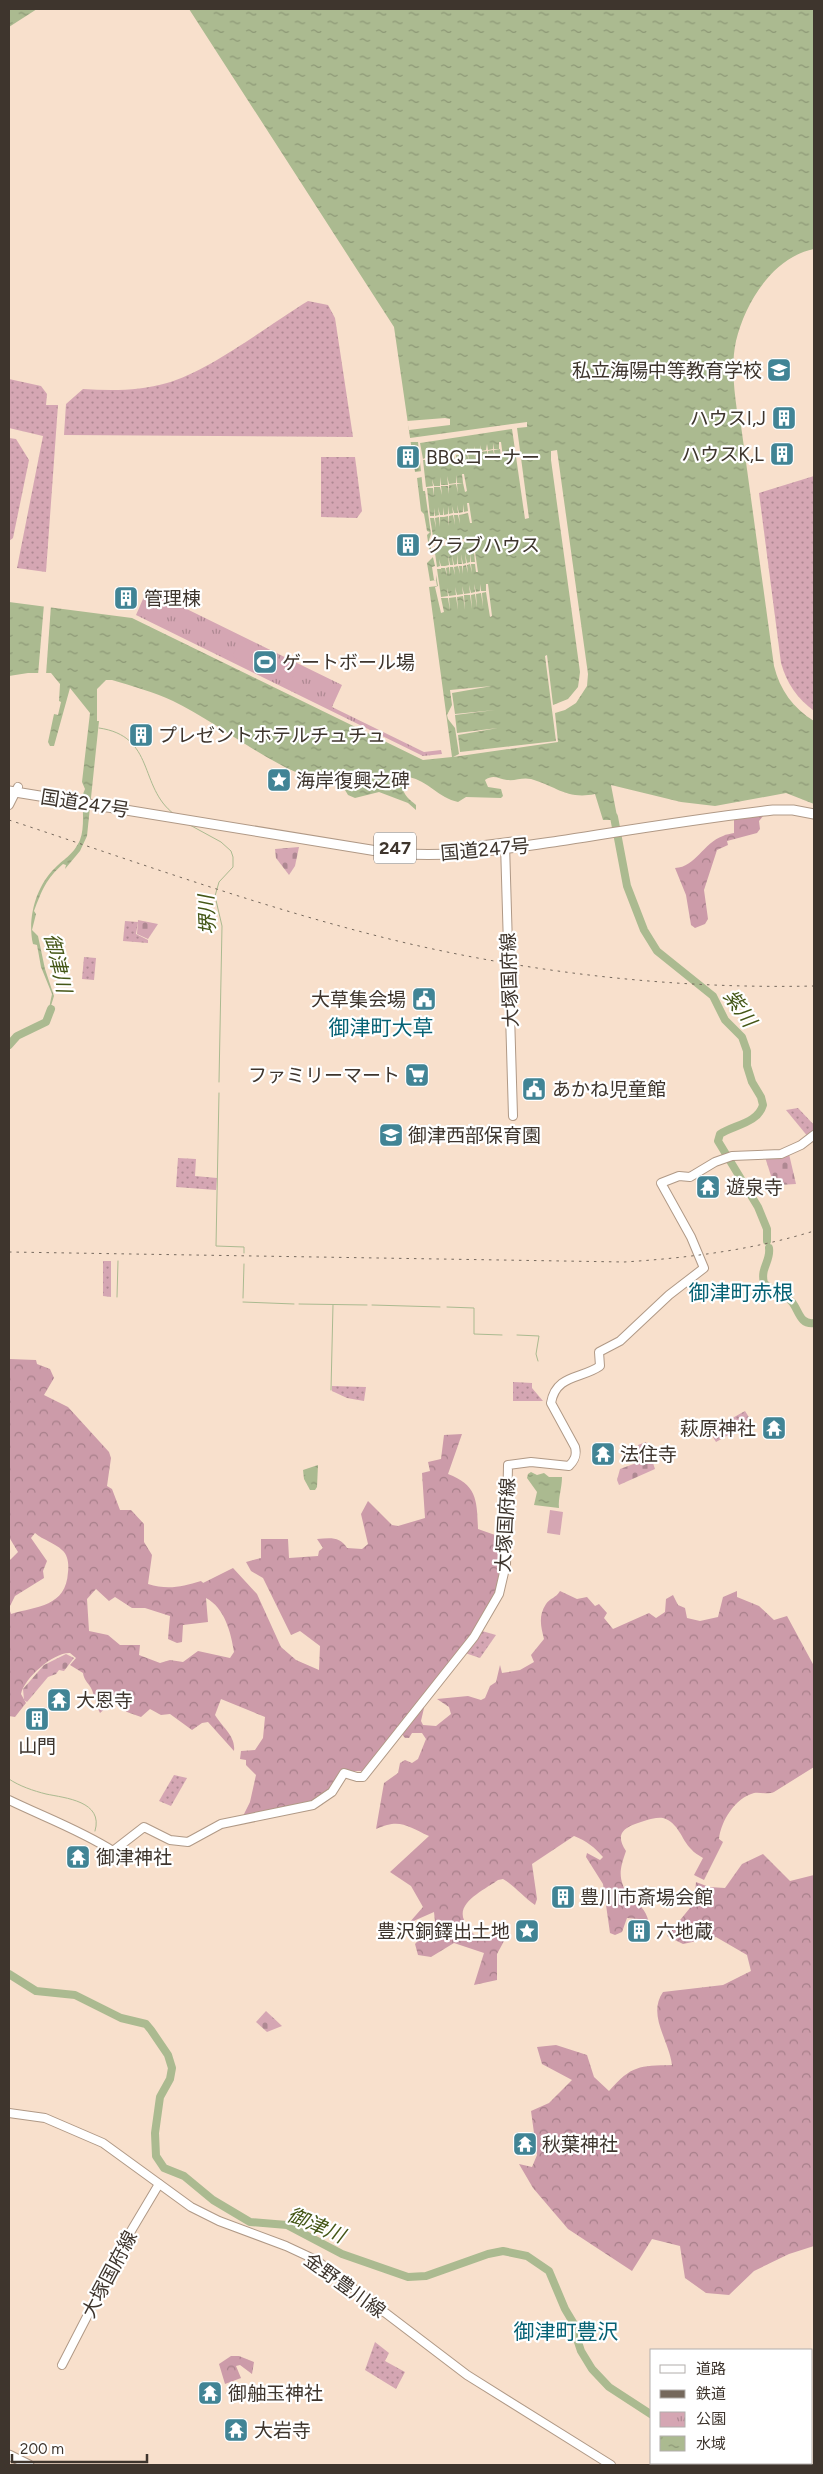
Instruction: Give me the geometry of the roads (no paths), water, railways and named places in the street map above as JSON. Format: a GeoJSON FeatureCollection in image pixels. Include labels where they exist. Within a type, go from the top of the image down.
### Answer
{"type":"FeatureCollection","features":[{"type":"Feature","properties":{"kind":"highway","name":"国道247号"},"geometry":{"type":"LineString","coordinates":[[13,789],[91,800],[386,853],[458,854],[773,805],[793,805],[814,809]]}},
{"type":"Feature","properties":{"kind":"highway","name":"国道247号"},"geometry":{"type":"LineString","coordinates":[[616,830],[773,810],[793,810],[814,814]]}},
{"type":"Feature","properties":{"kind":"highway"},"geometry":{"type":"LineString","coordinates":[[9,2457],[22,2465]]}},
{"type":"Feature","properties":{"kind":"highway"},"geometry":{"type":"LineString","coordinates":[[9,2457],[29,2465]]}},
{"type":"Feature","properties":{"kind":"main road"},"geometry":{"type":"LineString","coordinates":[[9,806],[13,789]]}},
{"type":"Feature","properties":{"kind":"main road","name":"大塚国府線"},"geometry":{"type":"LineString","coordinates":[[505,847],[513,1116]]}},
{"type":"Feature","properties":{"kind":"main road","name":"大塚国府線"},"geometry":{"type":"LineString","coordinates":[[9,1800],[44,1818],[86,1834],[113,1851],[141,1828],[147,1828],[170,1840],[188,1842],[221,1824],[312,1805],[332,1792],[344,1773],[357,1778],[363,1777],[474,1637],[496,1600],[506,1564],[508,1465],[531,1462],[569,1466],[573,1463],[576,1453],[575,1447],[551,1403],[558,1389],[566,1379],[600,1366],[600,1352],[620,1341],[669,1295],[704,1268],[694,1243],[661,1183],[679,1176],[690,1177],[729,1157],[781,1154],[801,1145],[814,1135]]}},
{"type":"Feature","properties":{"kind":"main road","name":"金野豊川線"},"geometry":{"type":"LineString","coordinates":[[9,2113],[45,2118],[103,2143],[191,2207],[219,2221],[286,2246],[316,2260],[467,2375],[611,2465]]}},
{"type":"Feature","properties":{"kind":"main road","name":"大塚国府線"},"geometry":{"type":"LineString","coordinates":[[62,2365],[131,2231],[159,2184]]}},
{"type":"Feature","properties":{"kind":"water"},"geometry":{"type":"Polygon","coordinates":[[[9,9],[37,9],[9,27],[9,9]]]}},
{"type":"Feature","properties":{"kind":"water"},"geometry":{"type":"Polygon","coordinates":[[[189,9],[814,9],[814,249],[786,261],[763,284],[754,297],[740,326],[734,350],[733,367],[737,411],[739,411],[774,666],[788,698],[806,716],[814,721],[814,804],[786,793],[715,806],[681,802],[611,785],[617,816],[612,817],[612,820],[603,820],[595,794],[569,794],[531,779],[510,780],[491,777],[485,780],[488,787],[501,789],[503,796],[501,798],[466,797],[458,802],[409,777],[402,786],[405,795],[416,805],[416,810],[408,803],[379,792],[355,798],[348,795],[342,785],[299,774],[277,763],[193,711],[173,701],[135,687],[106,680],[97,689],[97,721],[99,721],[87,836],[80,851],[65,869],[66,865],[63,864],[48,880],[34,911],[36,914],[32,930],[38,936],[45,969],[54,996],[46,1022],[52,994],[41,967],[37,945],[33,944],[31,934],[32,914],[38,893],[48,875],[75,849],[82,835],[83,794],[85,789],[82,782],[90,713],[70,688],[54,746],[50,746],[48,742],[54,714],[58,715],[61,702],[59,701],[60,684],[51,673],[28,673],[9,676],[9,602],[132,618],[423,760],[452,757],[429,587],[437,586],[436,580],[430,581],[427,563],[433,557],[433,554],[430,555],[427,535],[430,532],[427,531],[424,514],[421,511],[417,478],[422,477],[422,471],[415,472],[394,327],[189,9]]]}},
{"type":"Feature","properties":{"kind":"water"},"geometry":{"type":"Polygon","coordinates":[[[318,1465],[317,1487],[315,1490],[310,1490],[304,1479],[303,1470],[318,1465]]]}},
{"type":"Feature","properties":{"kind":"water"},"geometry":{"type":"Polygon","coordinates":[[[531,1472],[537,1475],[544,1473],[549,1477],[562,1477],[559,1508],[534,1505],[537,1492],[527,1478],[531,1472]]]}},
{"type":"Feature","properties":{"kind":"waterway","name":"堺川"},"geometry":{"type":"LineString","coordinates":[[99,728],[117,733],[130,741],[138,752],[155,790],[163,803],[174,814]]}},
{"type":"Feature","properties":{"kind":"waterway","name":"紫川"},"geometry":{"type":"LineString","coordinates":[[614,817],[627,886],[644,930],[657,951],[713,996],[725,1020],[742,1037],[747,1051],[747,1066],[763,1105],[756,1116],[720,1134],[718,1141],[758,1207],[767,1229],[767,1241]]}},
{"type":"Feature","properties":{"kind":"waterway","name":"堺川"},"geometry":{"type":"LineString","coordinates":[[188,824],[221,842],[231,851],[233,857],[233,867],[219,882],[215,896],[222,926],[219,1082]]}},
{"type":"Feature","properties":{"kind":"waterway","name":"御津川"},"geometry":{"type":"LineString","coordinates":[[9,1045],[17,1036],[46,1022],[51,1009]]}},
{"type":"Feature","properties":{"kind":"waterway","name":"堺川"},"geometry":{"type":"LineString","coordinates":[[219,1093],[216,1246],[244,1247],[244,1253]]}},
{"type":"Feature","properties":{"kind":"waterway","name":"紫川"},"geometry":{"type":"LineString","coordinates":[[769,1248],[763,1273],[764,1283],[791,1301],[805,1322],[814,1323]]}},
{"type":"Feature","properties":{"kind":"waterway"},"geometry":{"type":"LineString","coordinates":[[117,1297],[118,1261]]}},
{"type":"Feature","properties":{"kind":"waterway"},"geometry":{"type":"LineString","coordinates":[[243,1298],[244,1264]]}},
{"type":"Feature","properties":{"kind":"waterway"},"geometry":{"type":"LineString","coordinates":[[243,1302],[294,1304]]}},
{"type":"Feature","properties":{"kind":"waterway"},"geometry":{"type":"LineString","coordinates":[[299,1304],[367,1305]]}},
{"type":"Feature","properties":{"kind":"waterway"},"geometry":{"type":"LineString","coordinates":[[331,1390],[333,1305]]}},
{"type":"Feature","properties":{"kind":"waterway"},"geometry":{"type":"LineString","coordinates":[[372,1305],[440,1307]]}},
{"type":"Feature","properties":{"kind":"waterway"},"geometry":{"type":"LineString","coordinates":[[447,1307],[474,1308],[474,1334],[502,1335]]}},
{"type":"Feature","properties":{"kind":"waterway"},"geometry":{"type":"LineString","coordinates":[[517,1335],[539,1336],[536,1354],[538,1361]]}},
{"type":"Feature","properties":{"kind":"waterway"},"geometry":{"type":"LineString","coordinates":[[9,1779],[32,1790],[72,1800],[88,1807],[94,1813],[96,1821],[95,1831]]}},
{"type":"Feature","properties":{"kind":"waterway","name":"御津川"},"geometry":{"type":"LineString","coordinates":[[9,1974],[36,1991],[75,1995],[121,2018],[146,2024],[151,2030],[168,2055],[172,2068],[170,2079],[160,2097],[155,2133],[156,2156],[164,2168],[184,2176],[213,2200],[250,2222],[287,2225],[342,2254],[408,2277],[426,2276],[488,2254],[503,2251],[527,2256],[549,2271],[565,2309],[577,2329],[577,2339],[581,2351],[592,2369],[609,2387],[650,2414]]}},
{"type":"Feature","properties":{"kind":"railway"},"geometry":{"type":"LineString","coordinates":[[9,820],[206,886],[305,916],[406,943],[456,954],[558,971],[660,982],[711,985],[814,986]]}},
{"type":"Feature","properties":{"kind":"railway"},"geometry":{"type":"LineString","coordinates":[[9,1252],[624,1262],[720,1252],[791,1238],[814,1231]]}},
{"type":"Feature","properties":{"kind":"place","name":"私立海陽中等教育学校"},"geometry":{"type":"Point","coordinates":[779,370]}},
{"type":"Feature","properties":{"kind":"place","name":"ハウスI,J"},"geometry":{"type":"Point","coordinates":[784,418]}},
{"type":"Feature","properties":{"kind":"place","name":"ハウスK,L"},"geometry":{"type":"Point","coordinates":[782,454]}},
{"type":"Feature","properties":{"kind":"place","name":"BBQコーナー"},"geometry":{"type":"Point","coordinates":[408,457]}},
{"type":"Feature","properties":{"kind":"place","name":"クラブハウス"},"geometry":{"type":"Point","coordinates":[408,545]}},
{"type":"Feature","properties":{"kind":"place","name":"管理棟"},"geometry":{"type":"Point","coordinates":[126,598]}},
{"type":"Feature","properties":{"kind":"place","name":"ゲートボール場"},"geometry":{"type":"Point","coordinates":[265,662]}},
{"type":"Feature","properties":{"kind":"place","name":"プレゼントホテルチュチュ"},"geometry":{"type":"Point","coordinates":[141,735]}},
{"type":"Feature","properties":{"kind":"place","name":"海岸復興之碑"},"geometry":{"type":"Point","coordinates":[279,780]}},
{"type":"Feature","properties":{"kind":"place","name":"大草集会場"},"geometry":{"type":"Point","coordinates":[424,999]}},
{"type":"Feature","properties":{"kind":"place","name":"ファミリーマート"},"geometry":{"type":"Point","coordinates":[417,1075]}},
{"type":"Feature","properties":{"kind":"place","name":"あかね児童館"},"geometry":{"type":"Point","coordinates":[534,1089]}},
{"type":"Feature","properties":{"kind":"place","name":"御津西部保育園"},"geometry":{"type":"Point","coordinates":[391,1135]}},
{"type":"Feature","properties":{"kind":"place","name":"遊泉寺"},"geometry":{"type":"Point","coordinates":[708,1187]}},
{"type":"Feature","properties":{"kind":"place","name":"萩原神社"},"geometry":{"type":"Point","coordinates":[774,1428]}},
{"type":"Feature","properties":{"kind":"place","name":"法住寺"},"geometry":{"type":"Point","coordinates":[603,1454]}},
{"type":"Feature","properties":{"kind":"place","name":"大恩寺"},"geometry":{"type":"Point","coordinates":[59,1700]}},
{"type":"Feature","properties":{"kind":"place","name":"山門"},"geometry":{"type":"Point","coordinates":[37,1719]}},
{"type":"Feature","properties":{"kind":"place","name":"御津神社"},"geometry":{"type":"Point","coordinates":[78,1857]}},
{"type":"Feature","properties":{"kind":"place","name":"豊川市斎場会館"},"geometry":{"type":"Point","coordinates":[563,1897]}},
{"type":"Feature","properties":{"kind":"place","name":"豊沢銅鐸出土地"},"geometry":{"type":"Point","coordinates":[527,1931]}},
{"type":"Feature","properties":{"kind":"place","name":"六地蔵"},"geometry":{"type":"Point","coordinates":[639,1931]}},
{"type":"Feature","properties":{"kind":"place","name":"秋葉神社"},"geometry":{"type":"Point","coordinates":[525,2144]}},
{"type":"Feature","properties":{"kind":"place","name":"御舳玉神社"},"geometry":{"type":"Point","coordinates":[210,2393]}},
{"type":"Feature","properties":{"kind":"place","name":"大岩寺"},"geometry":{"type":"Point","coordinates":[236,2430]}},
{"type":"Feature","properties":{"kind":"district","name":"御津町大草"},"geometry":{"type":"Point","coordinates":[381,1028]}},
{"type":"Feature","properties":{"kind":"district","name":"御津町赤根"},"geometry":{"type":"Point","coordinates":[741,1293]}},
{"type":"Feature","properties":{"kind":"district","name":"御津町豊沢"},"geometry":{"type":"Point","coordinates":[566,2332]}}]}
